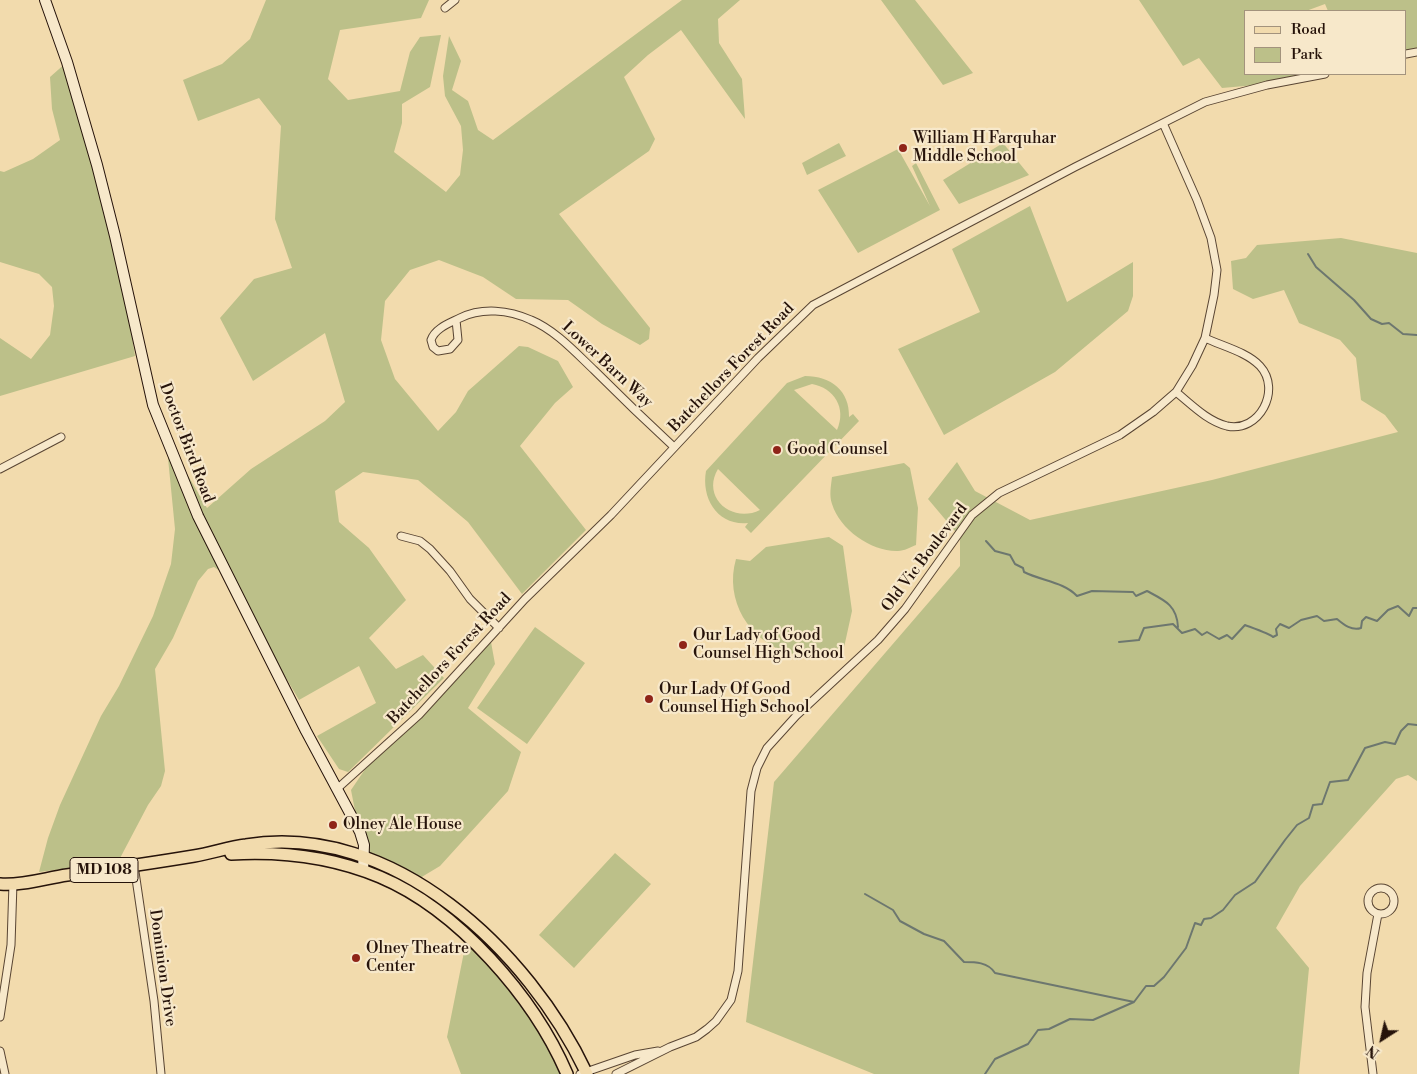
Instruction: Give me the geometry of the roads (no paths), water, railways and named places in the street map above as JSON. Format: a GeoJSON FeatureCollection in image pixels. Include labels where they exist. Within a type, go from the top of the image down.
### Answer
{"type":"FeatureCollection","features":[{"type":"Feature","properties":{"kind":"main road","name":"Doctor Bird Road"},"geometry":{"type":"LineString","coordinates":[[46,0],[67,62],[97,165],[153,405],[198,516],[306,731],[360,832],[364,857],[363,870]]}},
{"type":"Feature","properties":{"kind":"main road","name":"MD 108"},"geometry":{"type":"LineString","coordinates":[[0,884],[194,856],[246,844],[270,842],[312,844],[364,857],[415,881],[494,940],[535,988],[557,1020],[584,1073]]}},
{"type":"Feature","properties":{"kind":"main road","name":"MD 108"},"geometry":{"type":"LineString","coordinates":[[194,856],[247,853],[290,854],[363,870],[394,885],[432,909],[483,952],[526,1003],[550,1039],[567,1074]]}},
{"type":"Feature","properties":{"kind":"street"},"geometry":{"type":"LineString","coordinates":[[445,8],[456,0]]}},
{"type":"Feature","properties":{"kind":"street","name":"Batchellors Forest Road"},"geometry":{"type":"LineString","coordinates":[[338,788],[419,715],[525,599],[611,515],[758,358],[813,305],[1205,102],[1321,75]]}},
{"type":"Feature","properties":{"kind":"street","name":"Old Vic Boulevard"},"geometry":{"type":"LineString","coordinates":[[616,1074],[664,1050],[696,1037],[724,1012],[734,993],[738,972],[751,791],[757,768],[767,748],[796,716],[878,640],[905,609],[972,514],[998,493],[1120,435],[1154,412],[1176,392],[1192,366],[1205,338],[1217,270],[1212,246],[1197,200],[1162,123]]}},
{"type":"Feature","properties":{"kind":"street","name":"Lower Barn Way"},"geometry":{"type":"LineString","coordinates":[[456,320],[458,340],[450,349],[438,351],[433,347],[433,336],[440,328],[456,320],[478,311],[490,310],[531,320],[571,348],[674,447]]}},
{"type":"Feature","properties":{"kind":"street"},"geometry":{"type":"LineString","coordinates":[[1176,392],[1210,419],[1228,426],[1248,424],[1262,412],[1268,401],[1268,378],[1260,366],[1244,355],[1205,338]]}},
{"type":"Feature","properties":{"kind":"street"},"geometry":{"type":"LineString","coordinates":[[0,469],[61,437]]}},
{"type":"Feature","properties":{"kind":"street"},"geometry":{"type":"LineString","coordinates":[[401,536],[420,540],[430,549],[450,571],[470,599],[499,628]]}},
{"type":"Feature","properties":{"kind":"street","name":"Dominion Drive"},"geometry":{"type":"LineString","coordinates":[[134,865],[154,1001],[161,1074]]}},
{"type":"Feature","properties":{"kind":"street"},"geometry":{"type":"LineString","coordinates":[[0,1017],[11,945],[13,883]]}},
{"type":"Feature","properties":{"kind":"street"},"geometry":{"type":"LineString","coordinates":[[1373,1074],[1365,1006],[1367,973],[1378,914]]}},
{"type":"Feature","properties":{"kind":"street","name":"Old Vic Boulevard"},"geometry":{"type":"LineString","coordinates":[[584,1073],[636,1055],[664,1050]]}},
{"type":"Feature","properties":{"kind":"street"},"geometry":{"type":"LineString","coordinates":[[0,1051],[5,1074]]}},
{"type":"Feature","properties":{"kind":"waterway"},"geometry":{"type":"LineString","coordinates":[[1308,254],[1316,267],[1354,300],[1371,319],[1382,324],[1389,323],[1403,334],[1417,335]]}},
{"type":"Feature","properties":{"kind":"waterway"},"geometry":{"type":"LineString","coordinates":[[986,541],[995,551],[1010,555],[1015,564],[1023,568],[1024,572],[1066,588],[1077,596],[1092,591],[1133,592],[1136,596],[1147,591],[1172,608],[1178,627]]}},
{"type":"Feature","properties":{"kind":"waterway"},"geometry":{"type":"LineString","coordinates":[[1119,642],[1139,640],[1144,628],[1173,624],[1182,633],[1195,629],[1202,635],[1207,632],[1219,639],[1227,635],[1232,639],[1245,625],[1273,637],[1277,635],[1276,629],[1280,624],[1289,628],[1301,620],[1317,616],[1324,621],[1337,619],[1348,627],[1358,629],[1361,628],[1362,621],[1366,617],[1377,621],[1388,610],[1398,606],[1409,616],[1413,608],[1417,608]]}},
{"type":"Feature","properties":{"kind":"waterway"},"geometry":{"type":"LineString","coordinates":[[865,894],[893,910],[900,921],[924,934],[944,941],[964,962],[985,965],[995,973],[1134,1002],[1146,986],[1154,986],[1164,977],[1186,948],[1195,923],[1201,925],[1204,919],[1211,918],[1223,910],[1235,895],[1255,882],[1297,825],[1309,818],[1313,805],[1322,804],[1330,782],[1348,780],[1365,748],[1385,742],[1395,744],[1401,731],[1408,724],[1417,725]]}},
{"type":"Feature","properties":{"kind":"waterway"},"geometry":{"type":"LineString","coordinates":[[985,1074],[995,1059],[1028,1044],[1038,1030],[1049,1029],[1070,1019],[1093,1020],[1134,1002]]}},
{"type":"Feature","properties":{"kind":"place","name":"William H Farquhar Middle School"},"geometry":{"type":"Point","coordinates":[903,148]}},
{"type":"Feature","properties":{"kind":"place","name":"Good Counsel"},"geometry":{"type":"Point","coordinates":[777,450]}},
{"type":"Feature","properties":{"kind":"place","name":"Our Lady of Good Counsel High School"},"geometry":{"type":"Point","coordinates":[683,645]}},
{"type":"Feature","properties":{"kind":"place","name":"Our Lady Of Good Counsel High School"},"geometry":{"type":"Point","coordinates":[649,699]}},
{"type":"Feature","properties":{"kind":"place","name":"Olney Ale House"},"geometry":{"type":"Point","coordinates":[333,825]}},
{"type":"Feature","properties":{"kind":"place","name":"Olney Theatre Center"},"geometry":{"type":"Point","coordinates":[356,958]}}]}
